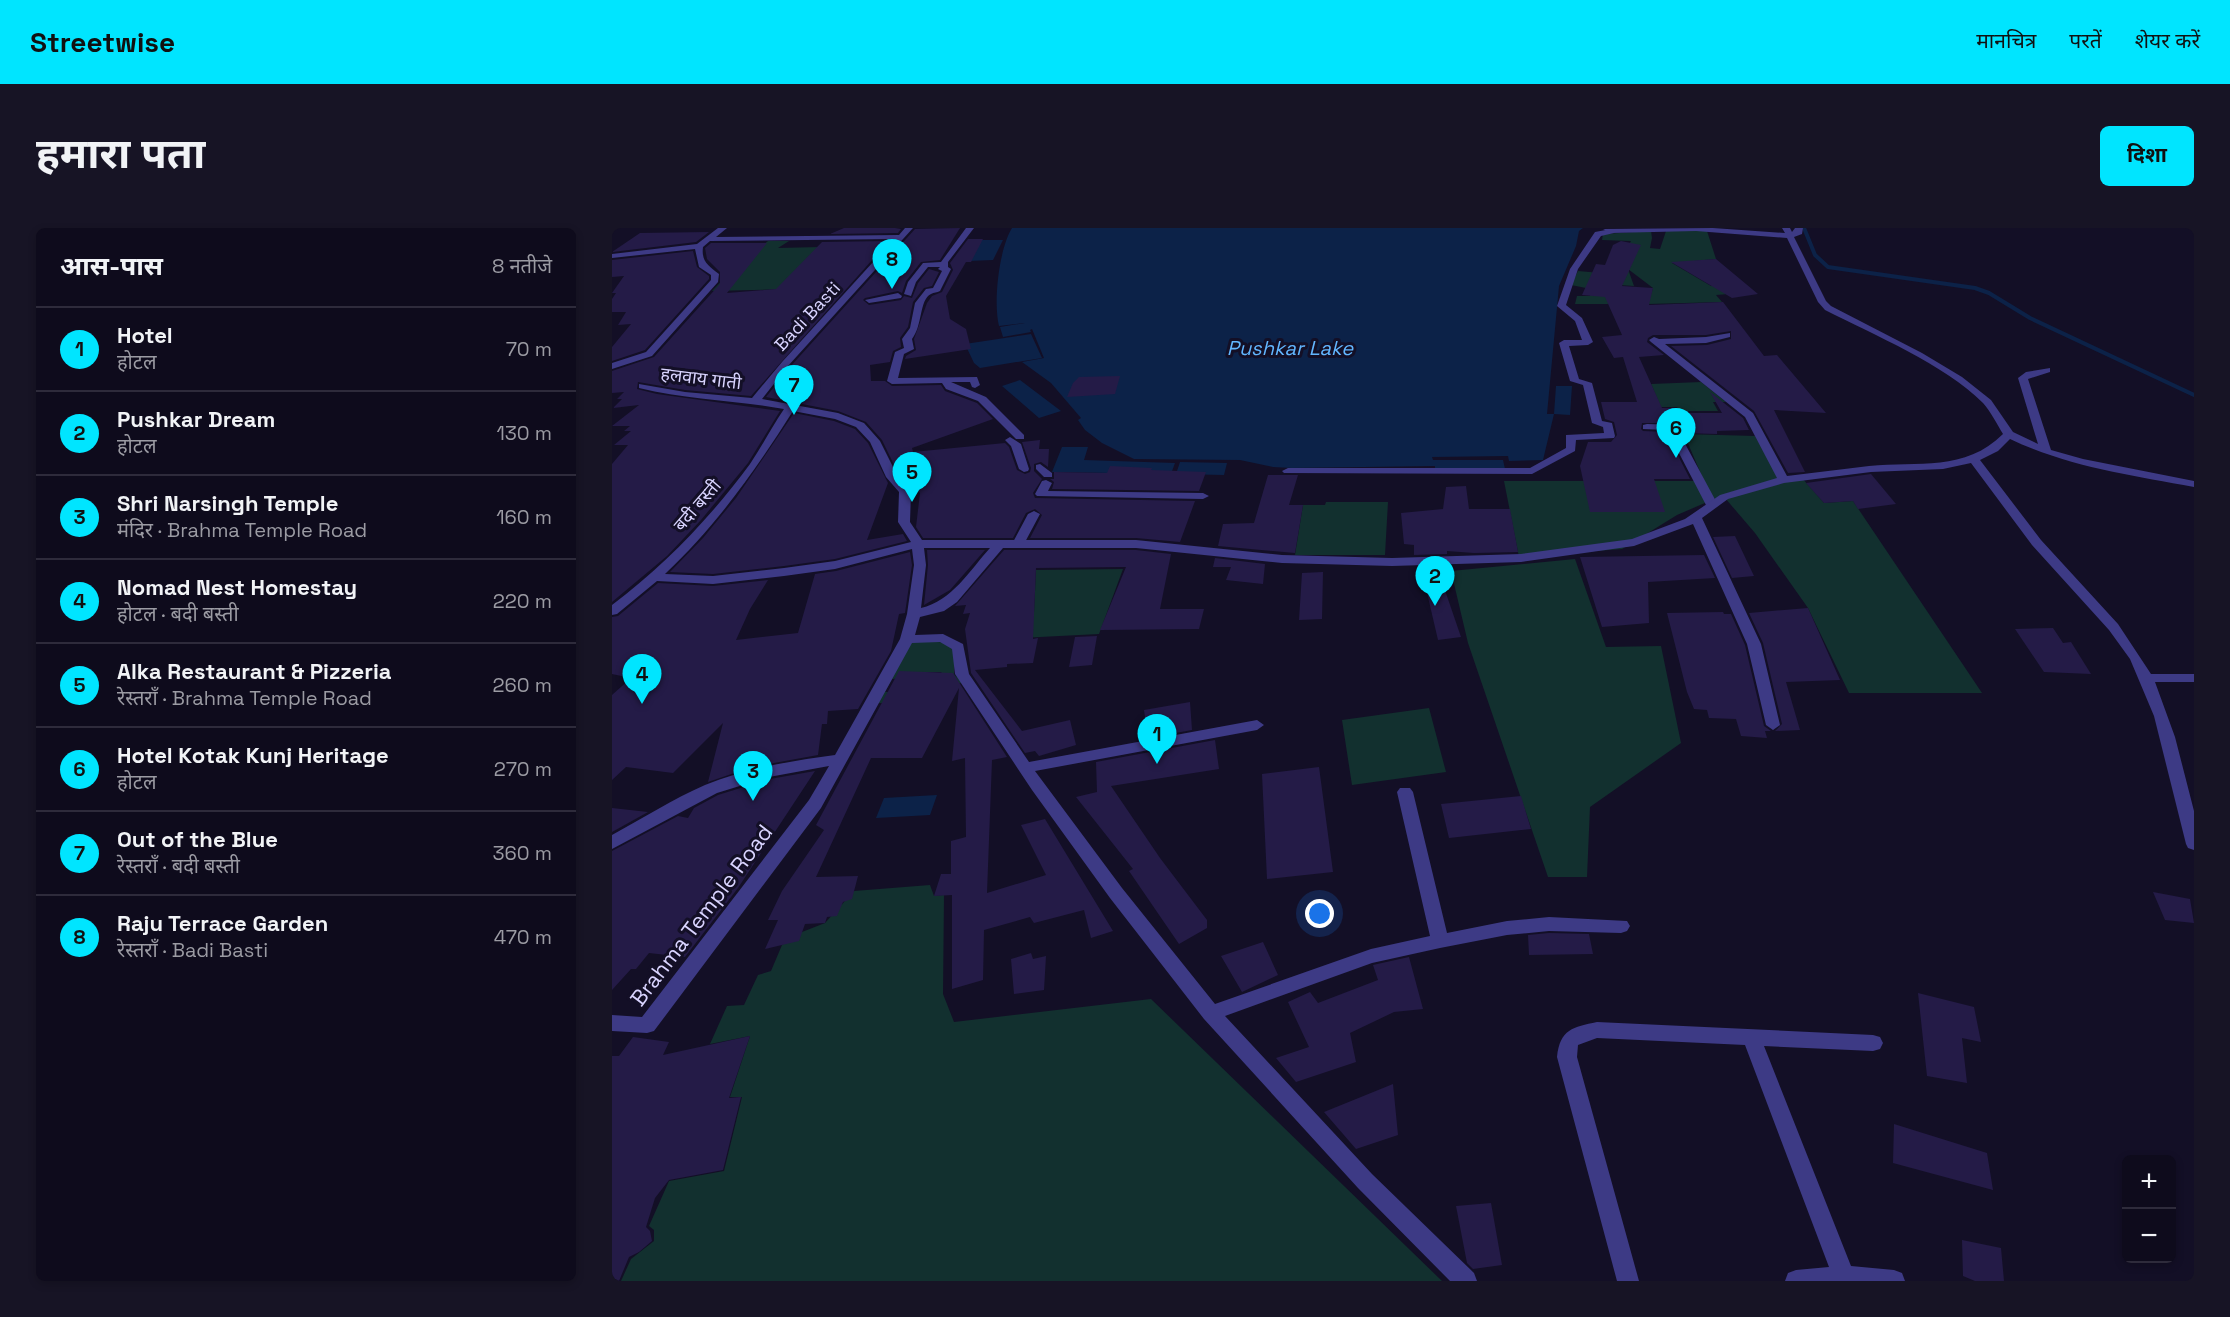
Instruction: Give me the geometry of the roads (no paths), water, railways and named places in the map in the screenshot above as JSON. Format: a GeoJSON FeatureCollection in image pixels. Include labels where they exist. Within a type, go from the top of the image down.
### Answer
{"type":"FeatureCollection","features":[{"type":"Feature","properties":{"kind":"street"},"geometry":{"type":"LineString","coordinates":[[612,256],[699,246],[723,228]]}},
{"type":"Feature","properties":{"kind":"street","name":"Badi Basti"},"geometry":{"type":"LineString","coordinates":[[755,401],[785,364],[829,319],[909,228]]}},
{"type":"Feature","properties":{"kind":"street"},"geometry":{"type":"LineString","coordinates":[[868,300],[903,295],[916,275],[926,265],[942,264],[970,228]]}},
{"type":"Feature","properties":{"kind":"street"},"geometry":{"type":"LineString","coordinates":[[1288,471],[1532,471],[1571,449],[1570,437],[1610,436],[1608,425],[1598,423],[1587,383],[1575,381],[1564,343],[1588,342],[1582,335],[1579,320],[1561,306],[1574,269],[1598,234],[1608,229],[1799,232],[1799,228]]}},
{"type":"Feature","properties":{"kind":"street"},"geometry":{"type":"LineString","coordinates":[[1787,231],[1809,271],[1822,302],[1828,308],[1959,379],[1987,402],[2009,434],[2046,452],[2081,462],[2194,484]]}},
{"type":"Feature","properties":{"kind":"street"},"geometry":{"type":"LineString","coordinates":[[708,239],[899,237]]}},
{"type":"Feature","properties":{"kind":"street"},"geometry":{"type":"LineString","coordinates":[[612,366],[649,354],[715,280],[715,274],[703,267],[698,253],[699,246]]}},
{"type":"Feature","properties":{"kind":"street"},"geometry":{"type":"LineString","coordinates":[[946,264],[942,269],[947,268],[936,291],[929,291],[918,303],[918,321],[914,332],[907,339],[909,349],[900,352],[892,381],[974,379],[975,385]]}},
{"type":"Feature","properties":{"kind":"street"},"geometry":{"type":"LineString","coordinates":[[1727,335],[1718,339],[1656,341],[1749,415],[1783,480]]}},
{"type":"Feature","properties":{"kind":"street"},"geometry":{"type":"LineString","coordinates":[[2046,452],[2023,378],[2029,374],[2047,370]]}},
{"type":"Feature","properties":{"kind":"street"},"geometry":{"type":"LineString","coordinates":[[945,380],[949,387],[982,399],[1015,439],[1024,470]]}},
{"type":"Feature","properties":{"kind":"street","name":"हलवाय गाती"},"geometry":{"type":"LineString","coordinates":[[642,386],[685,395],[755,401]]}},
{"type":"Feature","properties":{"kind":"street"},"geometry":{"type":"LineString","coordinates":[[755,401],[838,416],[860,425],[875,441],[892,477],[898,481],[905,492],[904,522],[918,544]]}},
{"type":"Feature","properties":{"kind":"street","name":"बदी बस्ती"},"geometry":{"type":"LineString","coordinates":[[612,611],[655,577],[747,475],[791,406]]}},
{"type":"Feature","properties":{"kind":"street"},"geometry":{"type":"LineString","coordinates":[[1647,427],[1671,427],[1712,505]]}},
{"type":"Feature","properties":{"kind":"street"},"geometry":{"type":"LineString","coordinates":[[655,577],[713,580],[784,572],[835,564],[918,544],[1136,544],[1282,559],[1392,562],[1521,558],[1625,545],[1695,516],[1724,497],[1783,480],[1871,469],[1943,466],[1974,459],[1994,449],[2009,434]]}},
{"type":"Feature","properties":{"kind":"street"},"geometry":{"type":"LineString","coordinates":[[1974,459],[2046,554],[2098,608],[2134,653],[2159,709],[2194,844]]}},
{"type":"Feature","properties":{"kind":"street"},"geometry":{"type":"LineString","coordinates":[[1045,475],[1041,494],[1203,496]]}},
{"type":"Feature","properties":{"kind":"street"},"geometry":{"type":"LineString","coordinates":[[1018,544],[1034,514]]}},
{"type":"Feature","properties":{"kind":"street"},"geometry":{"type":"LineString","coordinates":[[1695,516],[1754,644],[1773,725]]}},
{"type":"Feature","properties":{"kind":"street","name":"Brahma Temple Road"},"geometry":{"type":"LineString","coordinates":[[612,1023],[647,1025],[815,804],[907,639],[914,614],[920,565],[918,544]]}},
{"type":"Feature","properties":{"kind":"street"},"geometry":{"type":"LineString","coordinates":[[914,614],[939,608],[952,599],[1000,544]]}},
{"type":"Feature","properties":{"kind":"street"},"geometry":{"type":"LineString","coordinates":[[907,639],[943,638],[958,647],[962,674],[1025,768],[1116,894],[1211,1013],[1365,1181],[1466,1281]]}},
{"type":"Feature","properties":{"kind":"street"},"geometry":{"type":"LineString","coordinates":[[2147,678],[2194,678]]}},
{"type":"Feature","properties":{"kind":"street"},"geometry":{"type":"LineString","coordinates":[[1025,768],[1257,725]]}},
{"type":"Feature","properties":{"kind":"street"},"geometry":{"type":"LineString","coordinates":[[612,843],[688,800],[725,784],[768,771],[840,759]]}},
{"type":"Feature","properties":{"kind":"street"},"geometry":{"type":"LineString","coordinates":[[1405,792],[1440,941]]}},
{"type":"Feature","properties":{"kind":"street"},"geometry":{"type":"LineString","coordinates":[[1211,1013],[1371,956],[1440,941],[1507,928],[1550,924],[1621,926]]}},
{"type":"Feature","properties":{"kind":"street"},"geometry":{"type":"LineString","coordinates":[[1628,1281],[1567,1057],[1568,1044],[1574,1036],[1597,1030],[1873,1043]]}},
{"type":"Feature","properties":{"kind":"street"},"geometry":{"type":"LineString","coordinates":[[1751,1036],[1844,1277]]}},
{"type":"Feature","properties":{"kind":"street"},"geometry":{"type":"LineString","coordinates":[[1797,1281],[1844,1277],[1894,1281]]}},
{"type":"Feature","properties":{"kind":"water","name":"Pushkar Lake"},"geometry":{"type":"Polygon","coordinates":[[[1012,228],[1583,228],[1579,231],[1576,246],[1559,286],[1547,414],[1554,414],[1543,460],[1509,461],[1508,456],[1432,457],[1433,460],[1503,460],[1505,469],[1435,470],[1435,466],[1292,468],[1273,467],[1240,460],[1134,459],[1102,443],[1085,430],[1078,420],[1081,418],[1051,383],[1022,362],[1044,358],[1032,329],[1031,332],[1003,337],[1000,327],[1025,323],[999,326],[997,316],[998,276],[1007,237],[1012,228]]]}},
{"type":"Feature","properties":{"kind":"water"},"geometry":{"type":"Polygon","coordinates":[[[979,240],[1003,240],[993,260],[968,261],[979,240]]]}},
{"type":"Feature","properties":{"kind":"water"},"geometry":{"type":"Polygon","coordinates":[[[1031,334],[1042,358],[980,368],[974,363],[965,344],[1031,334]]]}},
{"type":"Feature","properties":{"kind":"water"},"geometry":{"type":"Polygon","coordinates":[[[1020,380],[1061,411],[1039,418],[1002,386],[1020,380]]]}},
{"type":"Feature","properties":{"kind":"water"},"geometry":{"type":"Polygon","coordinates":[[[1556,386],[1572,386],[1570,415],[1554,414],[1556,386]]]}},
{"type":"Feature","properties":{"kind":"water"},"geometry":{"type":"Polygon","coordinates":[[[1062,447],[1088,447],[1084,460],[1175,463],[1171,474],[1052,472],[1062,447]]]}},
{"type":"Feature","properties":{"kind":"water"},"geometry":{"type":"Polygon","coordinates":[[[1180,462],[1227,463],[1224,475],[1176,474],[1180,462]]]}},
{"type":"Feature","properties":{"kind":"water"},"geometry":{"type":"Polygon","coordinates":[[[937,795],[930,815],[876,818],[884,798],[937,795]]]}},
{"type":"Feature","properties":{"kind":"waterway"},"geometry":{"type":"LineString","coordinates":[[1804,228],[1815,255],[1828,267],[1975,288],[1989,293],[2030,318],[2194,395]]}},
{"type":"Feature","properties":{"kind":"place","name":"Raju Terrace Garden"},"geometry":{"type":"Point","coordinates":[892,289]}},
{"type":"Feature","properties":{"kind":"place","name":"Out of the Blue"},"geometry":{"type":"Point","coordinates":[794,415]}},
{"type":"Feature","properties":{"kind":"place","name":"Hotel Kotak Kunj Heritage"},"geometry":{"type":"Point","coordinates":[1676,458]}},
{"type":"Feature","properties":{"kind":"place","name":"Alka Restaurant & Pizzeria"},"geometry":{"type":"Point","coordinates":[912,502]}},
{"type":"Feature","properties":{"kind":"place","name":"Pushkar Dream"},"geometry":{"type":"Point","coordinates":[1435,606]}},
{"type":"Feature","properties":{"kind":"place","name":"Nomad Nest Homestay"},"geometry":{"type":"Point","coordinates":[642,704]}},
{"type":"Feature","properties":{"kind":"place","name":"Hotel"},"geometry":{"type":"Point","coordinates":[1157,764]}},
{"type":"Feature","properties":{"kind":"place","name":"Shri Narsingh Temple"},"geometry":{"type":"Point","coordinates":[753,801]}}]}
